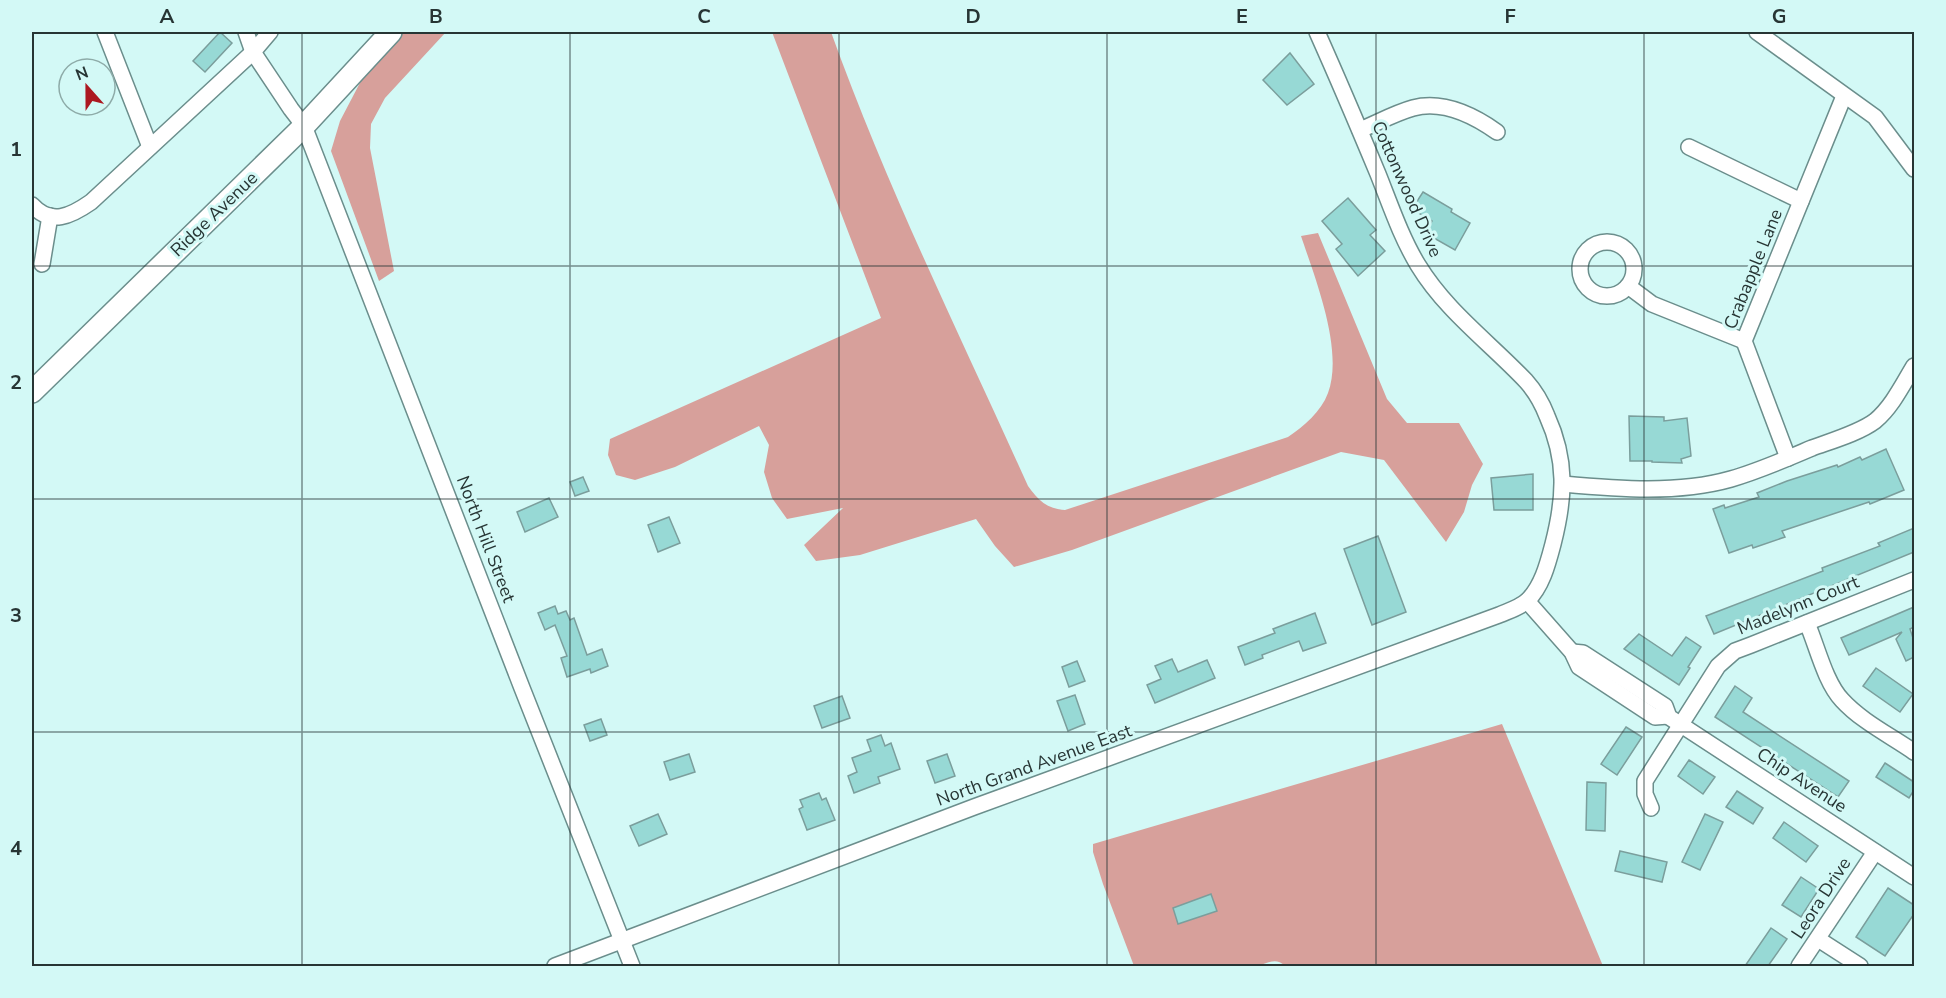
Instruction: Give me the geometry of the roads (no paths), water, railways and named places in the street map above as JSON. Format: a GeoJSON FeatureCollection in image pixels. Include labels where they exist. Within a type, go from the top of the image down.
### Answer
{"type":"FeatureCollection","features":[{"type":"Feature","properties":{"kind":"street"},"geometry":{"type":"LineString","coordinates":[[105,32],[150,147]]}},
{"type":"Feature","properties":{"kind":"street","name":"North Hill Street"},"geometry":{"type":"LineString","coordinates":[[246,32],[252,52],[304,126],[522,688],[633,966]]}},
{"type":"Feature","properties":{"kind":"street"},"geometry":{"type":"LineString","coordinates":[[32,205],[36,210],[57,218],[74,214],[91,202],[252,52],[270,32]]}},
{"type":"Feature","properties":{"kind":"street","name":"Ridge Avenue"},"geometry":{"type":"LineString","coordinates":[[32,392],[304,126],[391,32]]}},
{"type":"Feature","properties":{"kind":"street","name":"Cottonwood Drive"},"geometry":{"type":"LineString","coordinates":[[1317,32],[1396,219],[1422,271],[1438,295],[1527,383],[1542,403],[1556,435],[1562,458],[1563,484],[1556,530],[1549,561],[1537,588],[1527,601]]}},
{"type":"Feature","properties":{"kind":"street"},"geometry":{"type":"LineString","coordinates":[[1757,32],[1875,117],[1914,169]]}},
{"type":"Feature","properties":{"kind":"street","name":"Crabapple Lane"},"geometry":{"type":"LineString","coordinates":[[1788,458],[1744,341],[1844,96]]}},
{"type":"Feature","properties":{"kind":"street"},"geometry":{"type":"LineString","coordinates":[[1360,130],[1413,108],[1435,106],[1478,118],[1497,132]]}},
{"type":"Feature","properties":{"kind":"street"},"geometry":{"type":"LineString","coordinates":[[1689,147],[1801,201]]}},
{"type":"Feature","properties":{"kind":"street"},"geometry":{"type":"LineString","coordinates":[[42,264],[50,216]]}},
{"type":"Feature","properties":{"kind":"street"},"geometry":{"type":"LineString","coordinates":[[1628,286],[1652,304],[1744,341]]}},
{"type":"Feature","properties":{"kind":"street"},"geometry":{"type":"LineString","coordinates":[[1563,484],[1602,488],[1671,488],[1701,486],[1732,479],[1850,434],[1874,421],[1892,402],[1914,366]]}},
{"type":"Feature","properties":{"kind":"street","name":"Madelynn Court"},"geometry":{"type":"LineString","coordinates":[[1651,808],[1645,794],[1645,781],[1674,720],[1728,656],[1914,580]]}},
{"type":"Feature","properties":{"kind":"street","name":"North Grand Avenue East"},"geometry":{"type":"LineString","coordinates":[[555,966],[975,807],[1498,615],[1527,601]]}},
{"type":"Feature","properties":{"kind":"street","name":"Chip Avenue"},"geometry":{"type":"LineString","coordinates":[[1527,601],[1572,652],[1583,652],[1640,699],[1665,706],[1674,720],[1914,877]]}},
{"type":"Feature","properties":{"kind":"street"},"geometry":{"type":"LineString","coordinates":[[1807,623],[1830,681],[1841,699],[1914,752]]}},
{"type":"Feature","properties":{"kind":"street","name":"Leora Drive"},"geometry":{"type":"LineString","coordinates":[[1799,966],[1875,852]]}},
{"type":"Feature","properties":{"kind":"street"},"geometry":{"type":"LineString","coordinates":[[1818,939],[1860,966]]}}]}
